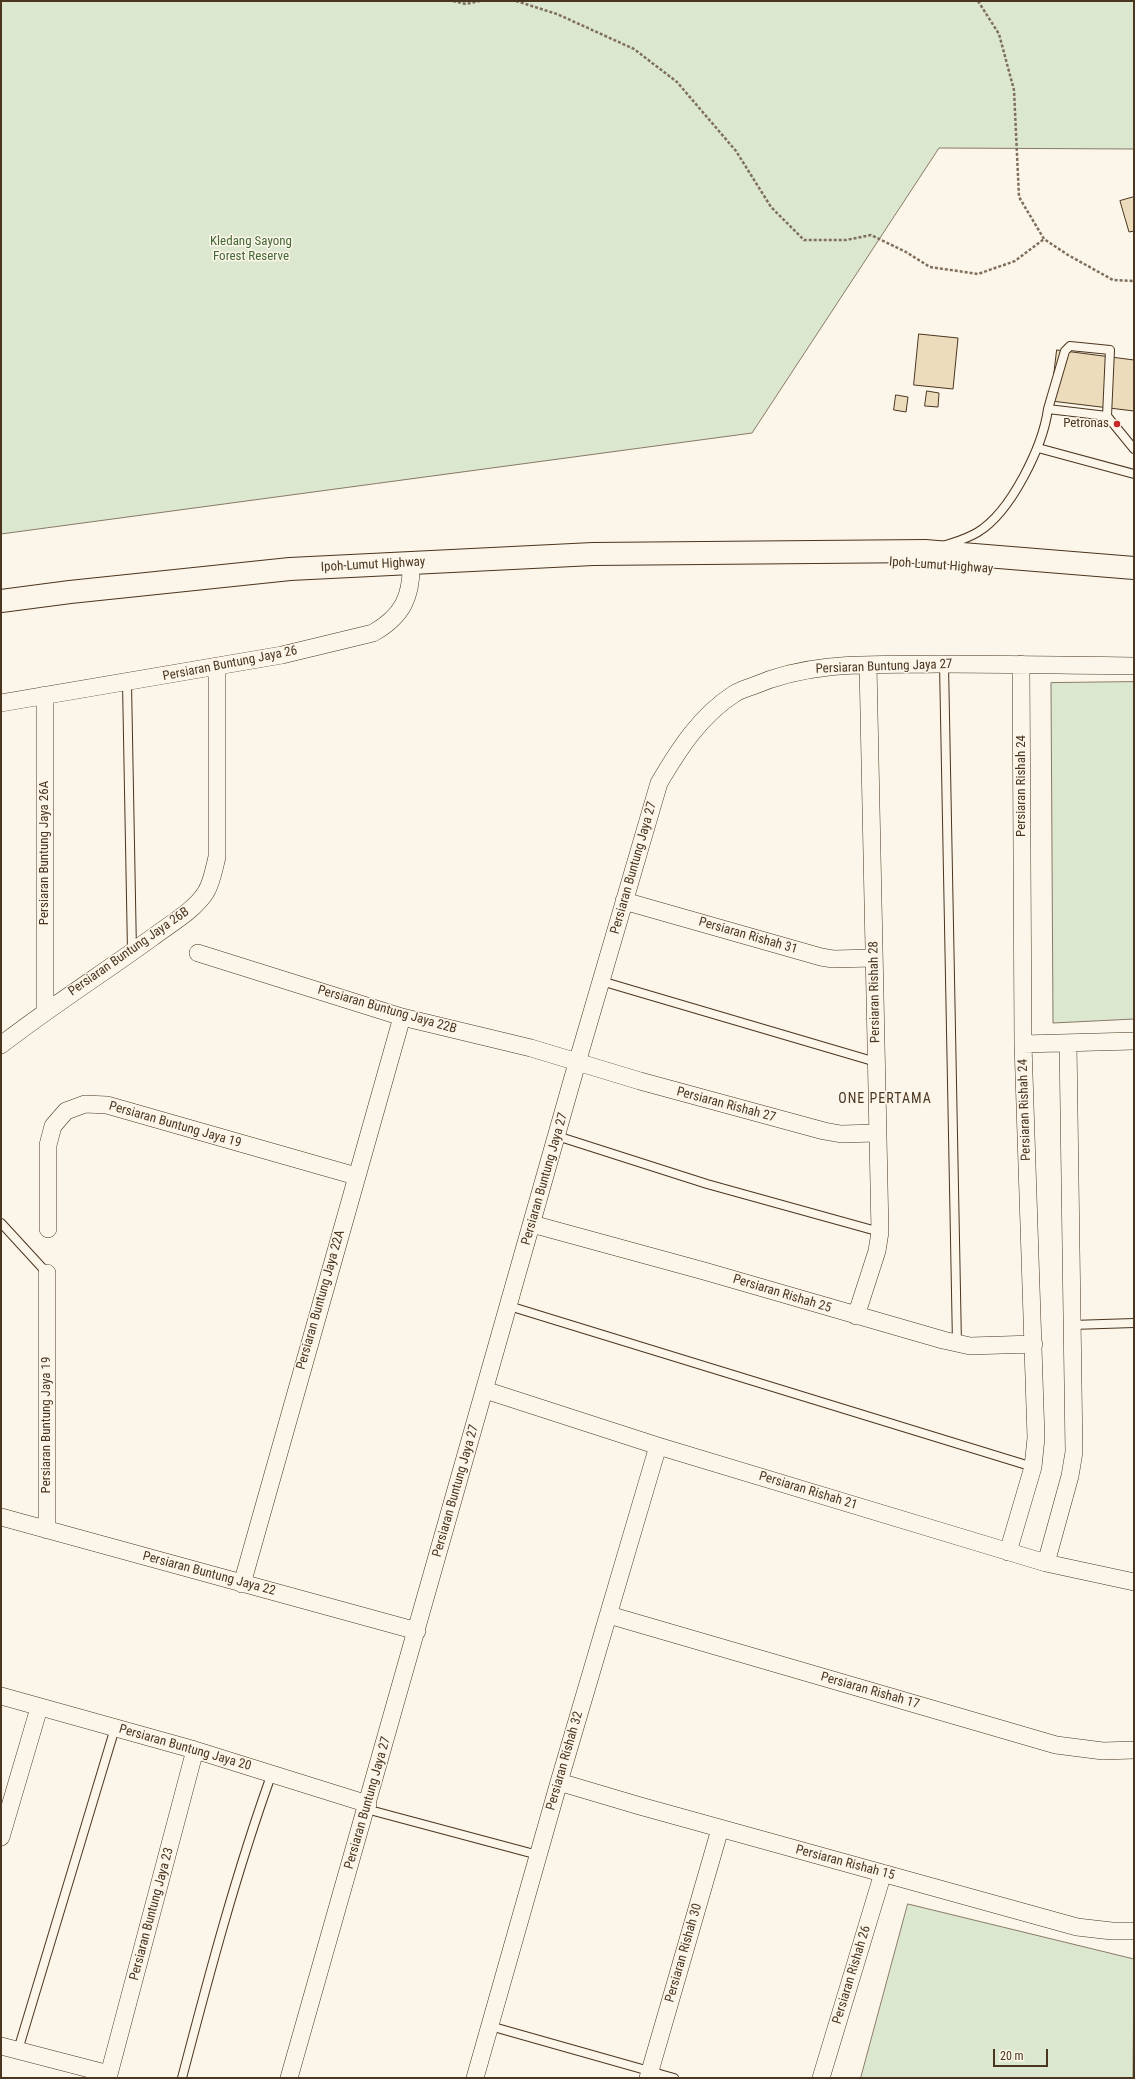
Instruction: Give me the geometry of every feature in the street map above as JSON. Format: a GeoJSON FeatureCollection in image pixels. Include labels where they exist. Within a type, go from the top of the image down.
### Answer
{"type":"FeatureCollection","features":[{"type":"Feature","properties":{"kind":"highway","name":"Ipoh-Lumut Highway"},"geometry":{"type":"LineString","coordinates":[[1,601],[261,571],[593,554],[925,551],[1134,568]]}},
{"type":"Feature","properties":{"kind":"highway","name":"Ipoh-Lumut Highway"},"geometry":{"type":"LineString","coordinates":[[747,553],[923,565],[1134,583]]}},
{"type":"Feature","properties":{"kind":"street","name":"Persiaran Buntung Jaya 26"},"geometry":{"type":"LineString","coordinates":[[1,703],[127,683],[282,655],[373,633],[385,626],[397,615],[405,603],[410,593],[411,563]]}},
{"type":"Feature","properties":{"kind":"street","name":"Persiaran Buntung Jaya 27"},"geometry":{"type":"LineString","coordinates":[[289,2078],[624,901],[659,783],[681,746],[710,713],[735,694],[764,681],[796,671],[828,666],[868,665],[1021,664],[1134,666]]}},
{"type":"Feature","properties":{"kind":"street","name":"Persiaran Rishah 24"},"geometry":{"type":"LineString","coordinates":[[1008,1552],[1033,1466],[1036,1438],[1023,1044],[1021,664]]}},
{"type":"Feature","properties":{"kind":"street","name":"Persiaran Rishah 28"},"geometry":{"type":"LineString","coordinates":[[856,1316],[877,1251],[880,1232],[868,665]]}},
{"type":"Feature","properties":{"kind":"street","name":"Persiaran Buntung Jaya 26B"},"geometry":{"type":"LineString","coordinates":[[1,1045],[45,1011],[132,952],[191,909],[206,893],[213,877],[217,857],[216,666]]}},
{"type":"Feature","properties":{"kind":"street","name":"Persiaran Buntung Jaya 26A"},"geometry":{"type":"LineString","coordinates":[[45,695],[45,1011]]}},
{"type":"Feature","properties":{"kind":"street","name":"Persiaran Rishah 31"},"geometry":{"type":"LineString","coordinates":[[624,901],[820,957],[840,960],[874,958]]}},
{"type":"Feature","properties":{"kind":"street","name":"Persiaran Buntung Jaya 22B"},"geometry":{"type":"LineString","coordinates":[[198,953],[402,1017],[531,1048],[577,1063]]}},
{"type":"Feature","properties":{"kind":"street","name":"Persiaran Buntung Jaya 22A"},"geometry":{"type":"LineString","coordinates":[[242,1584],[402,1017]]}},
{"type":"Feature","properties":{"kind":"street"},"geometry":{"type":"LineString","coordinates":[[1023,1044],[1134,1041]]}},
{"type":"Feature","properties":{"kind":"street"},"geometry":{"type":"LineString","coordinates":[[1046,1563],[1070,1476],[1074,1452],[1068,1043]]}},
{"type":"Feature","properties":{"kind":"street","name":"Persiaran Rishah 27"},"geometry":{"type":"LineString","coordinates":[[577,1063],[824,1131],[841,1134],[877,1133]]}},
{"type":"Feature","properties":{"kind":"street","name":"Persiaran Buntung Jaya 19"},"geometry":{"type":"LineString","coordinates":[[48,1229],[48,1145],[53,1126],[66,1111],[85,1104],[107,1105],[356,1176]]}},
{"type":"Feature","properties":{"kind":"street","name":"Persiaran Rishah 25"},"geometry":{"type":"LineString","coordinates":[[532,1224],[704,1271],[957,1344],[970,1346],[1034,1344]]}},
{"type":"Feature","properties":{"kind":"street","name":"Persiaran Buntung Jaya 19"},"geometry":{"type":"LineString","coordinates":[[47,1273],[47,1530]]}},
{"type":"Feature","properties":{"kind":"street","name":"Persiaran Rishah 21"},"geometry":{"type":"LineString","coordinates":[[485,1390],[658,1446],[1008,1552],[1046,1563],[1134,1582]]}},
{"type":"Feature","properties":{"kind":"street","name":"Persiaran Rishah 32"},"geometry":{"type":"LineString","coordinates":[[475,2078],[559,1782],[658,1446]]}},
{"type":"Feature","properties":{"kind":"street","name":"Persiaran Buntung Jaya 22"},"geometry":{"type":"LineString","coordinates":[[1,1517],[417,1631]]}},
{"type":"Feature","properties":{"kind":"street","name":"Persiaran Rishah 17"},"geometry":{"type":"LineString","coordinates":[[609,1615],[1056,1745],[1103,1751],[1134,1750]]}},
{"type":"Feature","properties":{"kind":"street","name":"Persiaran Buntung Jaya 20"},"geometry":{"type":"LineString","coordinates":[[1,1696],[272,1773],[367,1807]]}},
{"type":"Feature","properties":{"kind":"street"},"geometry":{"type":"LineString","coordinates":[[1,1837],[40,1708]]}},
{"type":"Feature","properties":{"kind":"street","name":"Persiaran Buntung Jaya 23"},"geometry":{"type":"LineString","coordinates":[[109,2076],[195,1750]]}},
{"type":"Feature","properties":{"kind":"street","name":"Persiaran Rishah 15"},"geometry":{"type":"LineString","coordinates":[[559,1782],[720,1829],[1077,1928],[1134,1931]]}},
{"type":"Feature","properties":{"kind":"street","name":"Persiaran Rishah 30"},"geometry":{"type":"LineString","coordinates":[[649,2074],[720,1829]]}},
{"type":"Feature","properties":{"kind":"street","name":"Persiaran Rishah 26"},"geometry":{"type":"LineString","coordinates":[[821,2078],[883,1873]]}},
{"type":"Feature","properties":{"kind":"street"},"geometry":{"type":"LineString","coordinates":[[1,2046],[109,2076]]}},
{"type":"Feature","properties":{"kind":"lane"},"geometry":{"type":"LineString","coordinates":[[925,551],[965,539],[979,532],[993,520],[1008,502],[1038,448],[1046,425],[1048,409],[1065,351],[1070,346],[1110,350],[1107,416],[1134,449]]}},
{"type":"Feature","properties":{"kind":"lane"},"geometry":{"type":"LineString","coordinates":[[1048,409],[1107,416]]}},
{"type":"Feature","properties":{"kind":"lane"},"geometry":{"type":"LineString","coordinates":[[1038,448],[1134,474]]}},
{"type":"Feature","properties":{"kind":"lane"},"geometry":{"type":"LineString","coordinates":[[944,664],[957,1344]]}},
{"type":"Feature","properties":{"kind":"lane"},"geometry":{"type":"LineString","coordinates":[[127,683],[132,952]]}},
{"type":"Feature","properties":{"kind":"lane"},"geometry":{"type":"LineString","coordinates":[[601,981],[876,1062]]}},
{"type":"Feature","properties":{"kind":"lane"},"geometry":{"type":"LineString","coordinates":[[557,1136],[707,1184],[880,1232]]}},
{"type":"Feature","properties":{"kind":"lane"},"geometry":{"type":"LineString","coordinates":[[1,1223],[47,1273]]}},
{"type":"Feature","properties":{"kind":"lane"},"geometry":{"type":"LineString","coordinates":[[509,1306],[1033,1466]]}},
{"type":"Feature","properties":{"kind":"lane"},"geometry":{"type":"LineString","coordinates":[[1072,1325],[1134,1323]]}},
{"type":"Feature","properties":{"kind":"lane"},"geometry":{"type":"LineString","coordinates":[[18,2050],[115,1728]]}},
{"type":"Feature","properties":{"kind":"lane"},"geometry":{"type":"LineString","coordinates":[[182,2078],[244,1853],[272,1773]]}},
{"type":"Feature","properties":{"kind":"lane","name":"Persiaran Buntung Jaya 20"},"geometry":{"type":"LineString","coordinates":[[367,1807],[538,1855]]}},
{"type":"Feature","properties":{"kind":"lane"},"geometry":{"type":"LineString","coordinates":[[490,2026],[649,2074],[674,2078]]}},
{"type":"Feature","properties":{"kind":"path"},"geometry":{"type":"LineString","coordinates":[[453,1],[466,4],[480,1]]}},
{"type":"Feature","properties":{"kind":"path"},"geometry":{"type":"LineString","coordinates":[[516,1],[557,14],[634,49],[677,82],[736,151],[771,206],[804,240],[846,240],[871,235],[906,252],[930,267],[978,274],[1014,261],[1044,239]]}},
{"type":"Feature","properties":{"kind":"path"},"geometry":{"type":"LineString","coordinates":[[978,1],[999,34],[1014,90],[1019,197],[1044,239],[1068,255],[1113,280],[1134,281]]}},
{"type":"Feature","properties":{"kind":"green space","name":"Kledang Sayong Forest Reserve"},"geometry":{"type":"Polygon","coordinates":[[[1,1],[1134,1],[1134,149],[939,148],[752,433],[1,534],[1,1]]]}},
{"type":"Feature","properties":{"kind":"green space"},"geometry":{"type":"Polygon","coordinates":[[[1134,682],[1134,1019],[1053,1023],[1051,683],[1134,682]]]}},
{"type":"Feature","properties":{"kind":"green space"},"geometry":{"type":"Polygon","coordinates":[[[908,1904],[1134,1959],[1133,2078],[861,2078],[908,1904]]]}},
{"type":"Feature","properties":{"kind":"building"},"geometry":{"type":"Polygon","coordinates":[[[1134,197],[1134,231],[1129,232],[1120,201],[1134,197]]]}},
{"type":"Feature","properties":{"kind":"building"},"geometry":{"type":"Polygon","coordinates":[[[919,334],[958,338],[953,389],[914,385],[919,334]]]}},
{"type":"Feature","properties":{"kind":"building"},"geometry":{"type":"Polygon","coordinates":[[[1057,350],[1134,360],[1134,411],[1051,401],[1057,350]]]}},
{"type":"Feature","properties":{"kind":"building"},"geometry":{"type":"Polygon","coordinates":[[[927,391],[939,393],[938,407],[925,406],[927,391]]]}},
{"type":"Feature","properties":{"kind":"building"},"geometry":{"type":"Polygon","coordinates":[[[896,395],[908,397],[906,412],[894,410],[896,395]]]}},
{"type":"Feature","properties":{"kind":"place","name":"Petronas"},"geometry":{"type":"Point","coordinates":[1117,424]}},
{"type":"Feature","properties":{"kind":"district","name":"ONE PERTAMA"},"geometry":{"type":"Point","coordinates":[885,1099]}}]}
